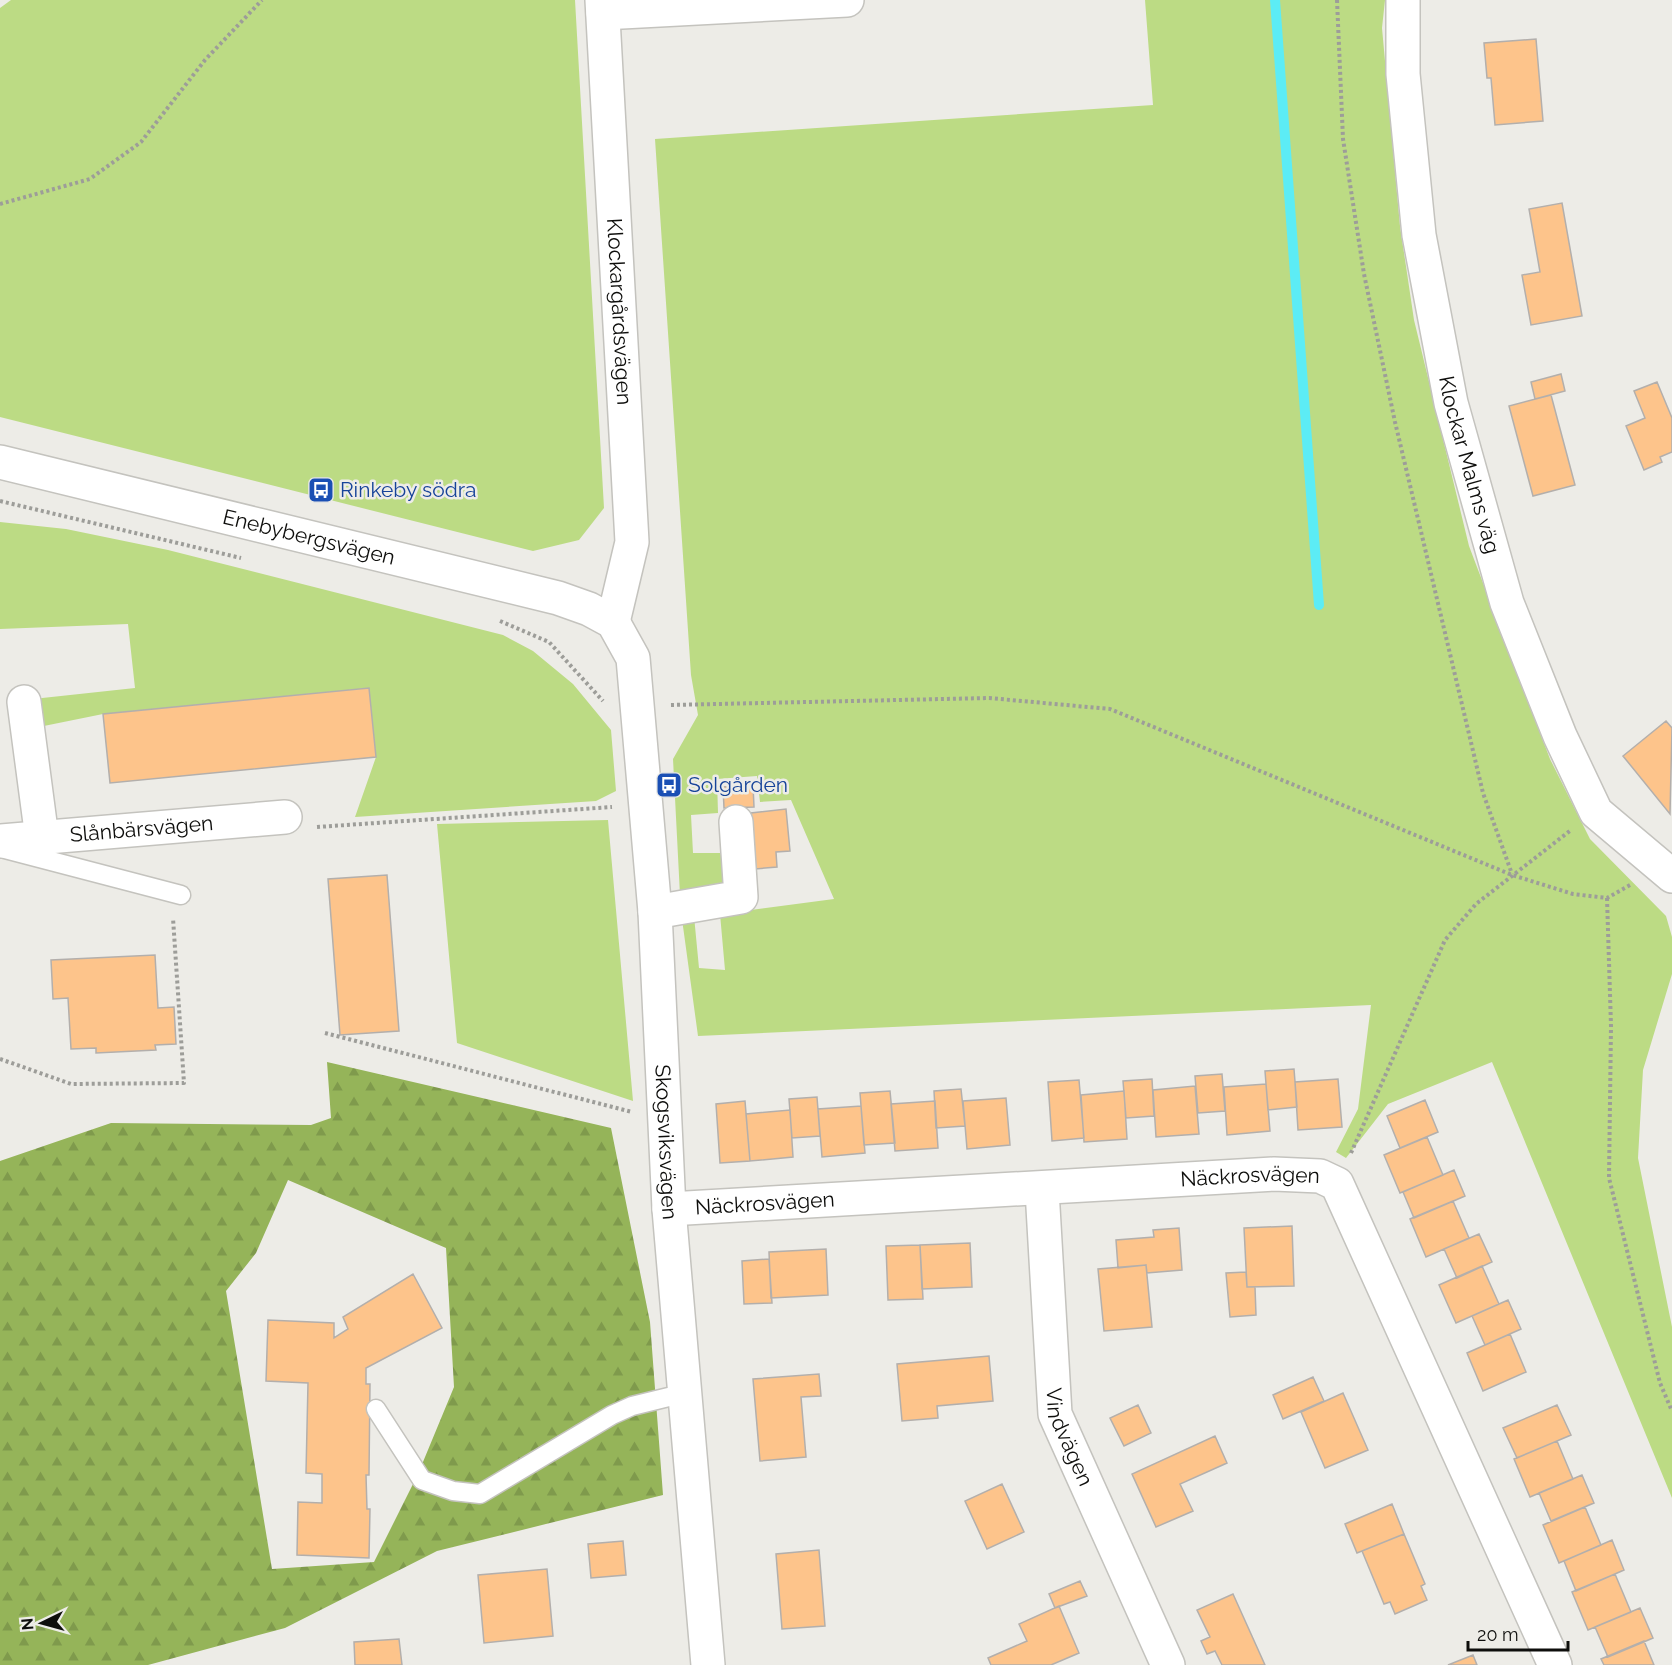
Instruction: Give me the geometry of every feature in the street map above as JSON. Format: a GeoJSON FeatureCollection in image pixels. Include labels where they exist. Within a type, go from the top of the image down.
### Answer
{"type":"FeatureCollection","features":[{"type":"Feature","properties":{"kind":"street"},"geometry":{"type":"LineString","coordinates":[[602,6],[847,0]]}},
{"type":"Feature","properties":{"kind":"street","name":"Klockar Malms väg"},"geometry":{"type":"LineString","coordinates":[[1403,0],[1403,74],[1419,235],[1450,403],[1507,603],[1560,736],[1596,812],[1672,876]]}},
{"type":"Feature","properties":{"kind":"street","name":"Klockargårdsvägen"},"geometry":{"type":"LineString","coordinates":[[602,6],[632,542],[613,622]]}},
{"type":"Feature","properties":{"kind":"street","name":"Enebybergsvägen"},"geometry":{"type":"LineString","coordinates":[[0,462],[558,598],[589,609],[613,622]]}},
{"type":"Feature","properties":{"kind":"street","name":"Skogsviksvägen"},"geometry":{"type":"LineString","coordinates":[[613,622],[633,658],[638,706],[655,912],[669,1209],[708,1665]]}},
{"type":"Feature","properties":{"kind":"street"},"geometry":{"type":"LineString","coordinates":[[24,702],[42,838]]}},
{"type":"Feature","properties":{"kind":"street","name":"Slånbärsvägen"},"geometry":{"type":"LineString","coordinates":[[0,842],[285,817]]}},
{"type":"Feature","properties":{"kind":"street"},"geometry":{"type":"LineString","coordinates":[[655,912],[741,897],[736,822]]}},
{"type":"Feature","properties":{"kind":"street","name":"Näckrosvägen"},"geometry":{"type":"LineString","coordinates":[[669,1209],[1042,1190],[1274,1174],[1320,1176],[1337,1184],[1556,1665]]}},
{"type":"Feature","properties":{"kind":"street","name":"Vindvägen"},"geometry":{"type":"LineString","coordinates":[[1042,1190],[1055,1414],[1168,1665]]}},
{"type":"Feature","properties":{"kind":"lane"},"geometry":{"type":"LineString","coordinates":[[0,848],[176,894]]}},
{"type":"Feature","properties":{"kind":"lane"},"geometry":{"type":"LineString","coordinates":[[376,1409],[422,1479],[453,1491],[480,1494],[612,1415],[632,1406],[685,1393]]}},
{"type":"Feature","properties":{"kind":"path"},"geometry":{"type":"LineString","coordinates":[[0,204],[90,179],[141,141],[205,60],[262,0]]}},
{"type":"Feature","properties":{"kind":"path"},"geometry":{"type":"LineString","coordinates":[[1337,0],[1343,139],[1364,274],[1395,422],[1483,793],[1512,875]]}},
{"type":"Feature","properties":{"kind":"path"},"geometry":{"type":"LineString","coordinates":[[0,501],[243,559]]}},
{"type":"Feature","properties":{"kind":"path"},"geometry":{"type":"LineString","coordinates":[[497,619],[549,642],[607,705],[989,698],[1110,710],[1512,875],[1573,894],[1607,898],[1640,880]]}},
{"type":"Feature","properties":{"kind":"path"},"geometry":{"type":"LineString","coordinates":[[285,817],[319,828],[645,804]]}},
{"type":"Feature","properties":{"kind":"path"},"geometry":{"type":"LineString","coordinates":[[1337,1184],[1445,940],[1476,904],[1596,812]]}},
{"type":"Feature","properties":{"kind":"path"},"geometry":{"type":"LineString","coordinates":[[0,1059],[71,1084],[184,1083],[176,894]]}},
{"type":"Feature","properties":{"kind":"path"},"geometry":{"type":"LineString","coordinates":[[1607,898],[1611,1026],[1609,1178],[1660,1383],[1672,1411]]}},
{"type":"Feature","properties":{"kind":"path"},"geometry":{"type":"LineString","coordinates":[[325,1033],[642,1114]]}},
{"type":"Feature","properties":{"kind":"green space"},"geometry":{"type":"Polygon","coordinates":[[[11,0],[575,0],[604,508],[579,540],[533,551],[0,417],[0,8],[11,0]]]}},
{"type":"Feature","properties":{"kind":"green space"},"geometry":{"type":"Polygon","coordinates":[[[1145,0],[1385,0],[1382,28],[1400,226],[1414,320],[1469,546],[1550,759],[1590,839],[1666,916],[1672,937],[1672,974],[1643,1070],[1638,1158],[1672,1327],[1672,1498],[1492,1062],[1388,1104],[1346,1158],[1336,1152],[1358,1109],[1371,1005],[698,1036],[682,919],[694,916],[699,968],[725,970],[720,914],[834,899],[791,800],[760,802],[757,776],[717,779],[718,813],[691,815],[693,853],[720,853],[727,871],[722,889],[680,895],[673,759],[698,715],[691,675],[655,139],[1153,105],[1145,0]]]}},
{"type":"Feature","properties":{"kind":"green space"},"geometry":{"type":"Polygon","coordinates":[[[0,522],[66,529],[168,550],[503,635],[533,651],[573,684],[611,730],[616,791],[596,801],[355,817],[376,757],[369,688],[103,714],[29,729],[33,699],[135,688],[128,624],[0,629],[0,522]]]}},
{"type":"Feature","properties":{"kind":"green space"},"geometry":{"type":"Polygon","coordinates":[[[608,820],[633,1101],[457,1043],[437,824],[608,820]]]}},
{"type":"Feature","properties":{"kind":"green space"},"geometry":{"type":"Polygon","coordinates":[[[327,1062],[611,1128],[650,1322],[663,1495],[437,1551],[285,1628],[148,1665],[0,1665],[0,1161],[111,1123],[311,1125],[331,1118],[327,1062]],[[288,1180],[256,1253],[226,1291],[272,1569],[374,1562],[418,1474],[454,1387],[446,1248],[288,1180]]]}},
{"type":"Feature","properties":{"kind":"building"},"geometry":{"type":"Polygon","coordinates":[[[1536,39],[1543,121],[1495,125],[1491,78],[1487,78],[1484,43],[1536,39]]]}},
{"type":"Feature","properties":{"kind":"building"},"geometry":{"type":"Polygon","coordinates":[[[1562,203],[1582,316],[1531,325],[1522,275],[1540,272],[1529,209],[1562,203]]]}},
{"type":"Feature","properties":{"kind":"building"},"geometry":{"type":"Polygon","coordinates":[[[1561,374],[1565,391],[1535,399],[1531,382],[1561,374]]]}},
{"type":"Feature","properties":{"kind":"building"},"geometry":{"type":"Polygon","coordinates":[[[1657,382],[1672,418],[1672,452],[1660,457],[1662,462],[1644,470],[1626,426],[1645,418],[1634,391],[1657,382]]]}},
{"type":"Feature","properties":{"kind":"building"},"geometry":{"type":"Polygon","coordinates":[[[1551,395],[1575,485],[1533,496],[1509,406],[1551,395]]]}},
{"type":"Feature","properties":{"kind":"building"},"geometry":{"type":"Polygon","coordinates":[[[369,688],[376,757],[110,783],[103,714],[369,688]]]}},
{"type":"Feature","properties":{"kind":"building"},"geometry":{"type":"Polygon","coordinates":[[[1666,721],[1672,728],[1670,814],[1623,756],[1666,721]]]}},
{"type":"Feature","properties":{"kind":"building"},"geometry":{"type":"Polygon","coordinates":[[[753,785],[754,807],[724,808],[723,787],[753,785]]]}},
{"type":"Feature","properties":{"kind":"building"},"geometry":{"type":"Polygon","coordinates":[[[786,809],[790,851],[776,852],[777,867],[755,869],[751,813],[786,809]]]}},
{"type":"Feature","properties":{"kind":"building"},"geometry":{"type":"Polygon","coordinates":[[[387,875],[399,1031],[340,1035],[328,879],[387,875]]]}},
{"type":"Feature","properties":{"kind":"building"},"geometry":{"type":"Polygon","coordinates":[[[155,955],[158,1008],[174,1007],[176,1044],[155,1045],[156,1050],[96,1053],[96,1048],[71,1049],[68,998],[53,999],[51,960],[155,955]]]}},
{"type":"Feature","properties":{"kind":"building"},"geometry":{"type":"Polygon","coordinates":[[[1294,1069],[1297,1107],[1268,1110],[1265,1071],[1294,1069]]]}},
{"type":"Feature","properties":{"kind":"building"},"geometry":{"type":"Polygon","coordinates":[[[1222,1074],[1225,1111],[1198,1113],[1195,1076],[1222,1074]]]}},
{"type":"Feature","properties":{"kind":"building"},"geometry":{"type":"Polygon","coordinates":[[[1152,1079],[1154,1116],[1126,1118],[1123,1081],[1152,1079]]]}},
{"type":"Feature","properties":{"kind":"building"},"geometry":{"type":"Polygon","coordinates":[[[1338,1079],[1342,1127],[1298,1130],[1295,1082],[1338,1079]]]}},
{"type":"Feature","properties":{"kind":"building"},"geometry":{"type":"Polygon","coordinates":[[[1079,1080],[1084,1138],[1052,1141],[1048,1082],[1079,1080]]]}},
{"type":"Feature","properties":{"kind":"building"},"geometry":{"type":"Polygon","coordinates":[[[1266,1084],[1270,1131],[1227,1135],[1224,1087],[1266,1084]]]}},
{"type":"Feature","properties":{"kind":"building"},"geometry":{"type":"Polygon","coordinates":[[[1195,1086],[1199,1134],[1156,1137],[1153,1090],[1195,1086]]]}},
{"type":"Feature","properties":{"kind":"building"},"geometry":{"type":"Polygon","coordinates":[[[961,1089],[965,1126],[936,1128],[934,1091],[961,1089]]]}},
{"type":"Feature","properties":{"kind":"building"},"geometry":{"type":"Polygon","coordinates":[[[890,1091],[895,1143],[864,1145],[860,1093],[890,1091]]]}},
{"type":"Feature","properties":{"kind":"building"},"geometry":{"type":"Polygon","coordinates":[[[1124,1091],[1127,1139],[1084,1142],[1081,1095],[1124,1091]]]}},
{"type":"Feature","properties":{"kind":"building"},"geometry":{"type":"Polygon","coordinates":[[[817,1097],[820,1136],[792,1138],[789,1099],[817,1097]]]}},
{"type":"Feature","properties":{"kind":"building"},"geometry":{"type":"Polygon","coordinates":[[[1006,1098],[1010,1145],[967,1149],[963,1101],[1006,1098]]]}},
{"type":"Feature","properties":{"kind":"building"},"geometry":{"type":"Polygon","coordinates":[[[1425,1100],[1438,1132],[1400,1148],[1387,1116],[1425,1100]]]}},
{"type":"Feature","properties":{"kind":"building"},"geometry":{"type":"Polygon","coordinates":[[[745,1101],[750,1161],[720,1163],[716,1104],[745,1101]]]}},
{"type":"Feature","properties":{"kind":"building"},"geometry":{"type":"Polygon","coordinates":[[[935,1101],[938,1148],[895,1151],[891,1104],[935,1101]]]}},
{"type":"Feature","properties":{"kind":"building"},"geometry":{"type":"Polygon","coordinates":[[[861,1106],[865,1153],[822,1157],[818,1109],[861,1106]]]}},
{"type":"Feature","properties":{"kind":"building"},"geometry":{"type":"Polygon","coordinates":[[[790,1110],[793,1157],[750,1161],[746,1114],[790,1110]]]}},
{"type":"Feature","properties":{"kind":"building"},"geometry":{"type":"Polygon","coordinates":[[[1427,1137],[1443,1175],[1400,1193],[1384,1155],[1427,1137]]]}},
{"type":"Feature","properties":{"kind":"building"},"geometry":{"type":"Polygon","coordinates":[[[1454,1170],[1465,1196],[1414,1218],[1403,1192],[1454,1170]]]}},
{"type":"Feature","properties":{"kind":"building"},"geometry":{"type":"Polygon","coordinates":[[[1453,1201],[1469,1238],[1426,1257],[1410,1219],[1453,1201]]]}},
{"type":"Feature","properties":{"kind":"building"},"geometry":{"type":"Polygon","coordinates":[[[1292,1226],[1294,1286],[1247,1287],[1244,1228],[1292,1226]]]}},
{"type":"Feature","properties":{"kind":"building"},"geometry":{"type":"Polygon","coordinates":[[[1179,1228],[1182,1270],[1147,1273],[1146,1265],[1118,1268],[1116,1240],[1154,1237],[1153,1230],[1179,1228]]]}},
{"type":"Feature","properties":{"kind":"building"},"geometry":{"type":"Polygon","coordinates":[[[1479,1234],[1492,1262],[1457,1278],[1444,1249],[1479,1234]]]}},
{"type":"Feature","properties":{"kind":"building"},"geometry":{"type":"Polygon","coordinates":[[[970,1243],[972,1287],[922,1289],[920,1245],[970,1243]]]}},
{"type":"Feature","properties":{"kind":"building"},"geometry":{"type":"Polygon","coordinates":[[[920,1245],[923,1299],[888,1300],[886,1246],[920,1245]]]}},
{"type":"Feature","properties":{"kind":"building"},"geometry":{"type":"Polygon","coordinates":[[[826,1249],[828,1295],[771,1298],[769,1252],[826,1249]]]}},
{"type":"Feature","properties":{"kind":"building"},"geometry":{"type":"Polygon","coordinates":[[[769,1259],[772,1303],[744,1304],[742,1261],[769,1259]]]}},
{"type":"Feature","properties":{"kind":"building"},"geometry":{"type":"Polygon","coordinates":[[[1146,1265],[1152,1327],[1104,1331],[1098,1269],[1146,1265]]]}},
{"type":"Feature","properties":{"kind":"building"},"geometry":{"type":"Polygon","coordinates":[[[1482,1266],[1499,1304],[1456,1323],[1439,1285],[1482,1266]]]}},
{"type":"Feature","properties":{"kind":"building"},"geometry":{"type":"Polygon","coordinates":[[[1246,1272],[1247,1287],[1255,1287],[1256,1315],[1230,1317],[1226,1273],[1246,1272]]]}},
{"type":"Feature","properties":{"kind":"building"},"geometry":{"type":"Polygon","coordinates":[[[413,1274],[442,1328],[366,1368],[366,1384],[370,1384],[369,1475],[366,1475],[367,1509],[370,1509],[369,1558],[297,1555],[298,1502],[322,1503],[322,1474],[306,1473],[308,1383],[266,1381],[268,1320],[334,1323],[334,1338],[348,1329],[343,1317],[413,1274]]]}},
{"type":"Feature","properties":{"kind":"building"},"geometry":{"type":"Polygon","coordinates":[[[1508,1300],[1521,1329],[1485,1345],[1472,1316],[1508,1300]]]}},
{"type":"Feature","properties":{"kind":"building"},"geometry":{"type":"Polygon","coordinates":[[[1510,1334],[1526,1372],[1483,1391],[1467,1353],[1510,1334]]]}},
{"type":"Feature","properties":{"kind":"building"},"geometry":{"type":"Polygon","coordinates":[[[989,1356],[993,1401],[937,1406],[938,1418],[902,1421],[897,1364],[989,1356]]]}},
{"type":"Feature","properties":{"kind":"building"},"geometry":{"type":"Polygon","coordinates":[[[819,1374],[821,1396],[801,1397],[806,1457],[760,1461],[753,1379],[819,1374]]]}},
{"type":"Feature","properties":{"kind":"building"},"geometry":{"type":"Polygon","coordinates":[[[1313,1377],[1324,1401],[1283,1419],[1273,1395],[1313,1377]]]}},
{"type":"Feature","properties":{"kind":"building"},"geometry":{"type":"Polygon","coordinates":[[[1343,1393],[1368,1450],[1325,1468],[1301,1412],[1343,1393]]]}},
{"type":"Feature","properties":{"kind":"building"},"geometry":{"type":"Polygon","coordinates":[[[1138,1405],[1151,1433],[1124,1446],[1110,1418],[1138,1405]]]}},
{"type":"Feature","properties":{"kind":"building"},"geometry":{"type":"Polygon","coordinates":[[[1557,1405],[1571,1435],[1517,1458],[1503,1428],[1557,1405]]]}},
{"type":"Feature","properties":{"kind":"building"},"geometry":{"type":"Polygon","coordinates":[[[1215,1436],[1227,1463],[1180,1484],[1193,1511],[1156,1527],[1132,1474],[1215,1436]]]}},
{"type":"Feature","properties":{"kind":"building"},"geometry":{"type":"Polygon","coordinates":[[[1557,1441],[1573,1479],[1530,1497],[1514,1459],[1557,1441]]]}},
{"type":"Feature","properties":{"kind":"building"},"geometry":{"type":"Polygon","coordinates":[[[1582,1475],[1594,1503],[1551,1521],[1539,1493],[1582,1475]]]}},
{"type":"Feature","properties":{"kind":"building"},"geometry":{"type":"Polygon","coordinates":[[[1002,1484],[1024,1532],[987,1549],[965,1501],[1002,1484]]]}},
{"type":"Feature","properties":{"kind":"building"},"geometry":{"type":"Polygon","coordinates":[[[1392,1504],[1404,1534],[1357,1553],[1345,1524],[1392,1504]]]}},
{"type":"Feature","properties":{"kind":"building"},"geometry":{"type":"Polygon","coordinates":[[[1585,1507],[1601,1545],[1559,1563],[1543,1525],[1585,1507]]]}},
{"type":"Feature","properties":{"kind":"building"},"geometry":{"type":"Polygon","coordinates":[[[1404,1534],[1425,1584],[1421,1586],[1427,1600],[1395,1614],[1390,1602],[1384,1604],[1362,1551],[1404,1534]]]}},
{"type":"Feature","properties":{"kind":"building"},"geometry":{"type":"Polygon","coordinates":[[[1612,1540],[1624,1570],[1576,1591],[1564,1561],[1612,1540]]]}},
{"type":"Feature","properties":{"kind":"building"},"geometry":{"type":"Polygon","coordinates":[[[623,1541],[626,1575],[591,1578],[588,1544],[623,1541]]]}},
{"type":"Feature","properties":{"kind":"building"},"geometry":{"type":"Polygon","coordinates":[[[819,1550],[825,1626],[782,1629],[776,1554],[819,1550]]]}},
{"type":"Feature","properties":{"kind":"building"},"geometry":{"type":"Polygon","coordinates":[[[547,1569],[553,1636],[484,1643],[478,1575],[547,1569]]]}},
{"type":"Feature","properties":{"kind":"building"},"geometry":{"type":"Polygon","coordinates":[[[1615,1574],[1631,1612],[1588,1630],[1572,1592],[1615,1574]]]}},
{"type":"Feature","properties":{"kind":"building"},"geometry":{"type":"Polygon","coordinates":[[[1080,1581],[1087,1596],[1055,1608],[1049,1594],[1080,1581]]]}},
{"type":"Feature","properties":{"kind":"building"},"geometry":{"type":"Polygon","coordinates":[[[1233,1594],[1265,1665],[1222,1665],[1215,1651],[1207,1654],[1201,1641],[1210,1637],[1197,1610],[1233,1594]]]}},
{"type":"Feature","properties":{"kind":"building"},"geometry":{"type":"Polygon","coordinates":[[[1059,1606],[1079,1653],[1051,1665],[991,1665],[988,1658],[1027,1641],[1019,1624],[1059,1606]]]}},
{"type":"Feature","properties":{"kind":"building"},"geometry":{"type":"Polygon","coordinates":[[[1640,1608],[1653,1638],[1608,1657],[1595,1627],[1640,1608]]]}},
{"type":"Feature","properties":{"kind":"building"},"geometry":{"type":"Polygon","coordinates":[[[399,1639],[402,1665],[355,1665],[354,1642],[399,1639]]]}},
{"type":"Feature","properties":{"kind":"building"},"geometry":{"type":"Polygon","coordinates":[[[1644,1641],[1654,1665],[1604,1665],[1601,1659],[1644,1641]]]}},
{"type":"Feature","properties":{"kind":"building"},"geometry":{"type":"Polygon","coordinates":[[[1473,1655],[1477,1665],[1448,1665],[1473,1655]]]}},
{"type":"Feature","properties":{"kind":"waterway"},"geometry":{"type":"LineString","coordinates":[[1275,0],[1319,605]]}},
{"type":"Feature","properties":{"kind":"place","name":"Rinkeby södra"},"geometry":{"type":"Point","coordinates":[321,490]}},
{"type":"Feature","properties":{"kind":"place","name":"Solgården"},"geometry":{"type":"Point","coordinates":[669,785]}}]}
